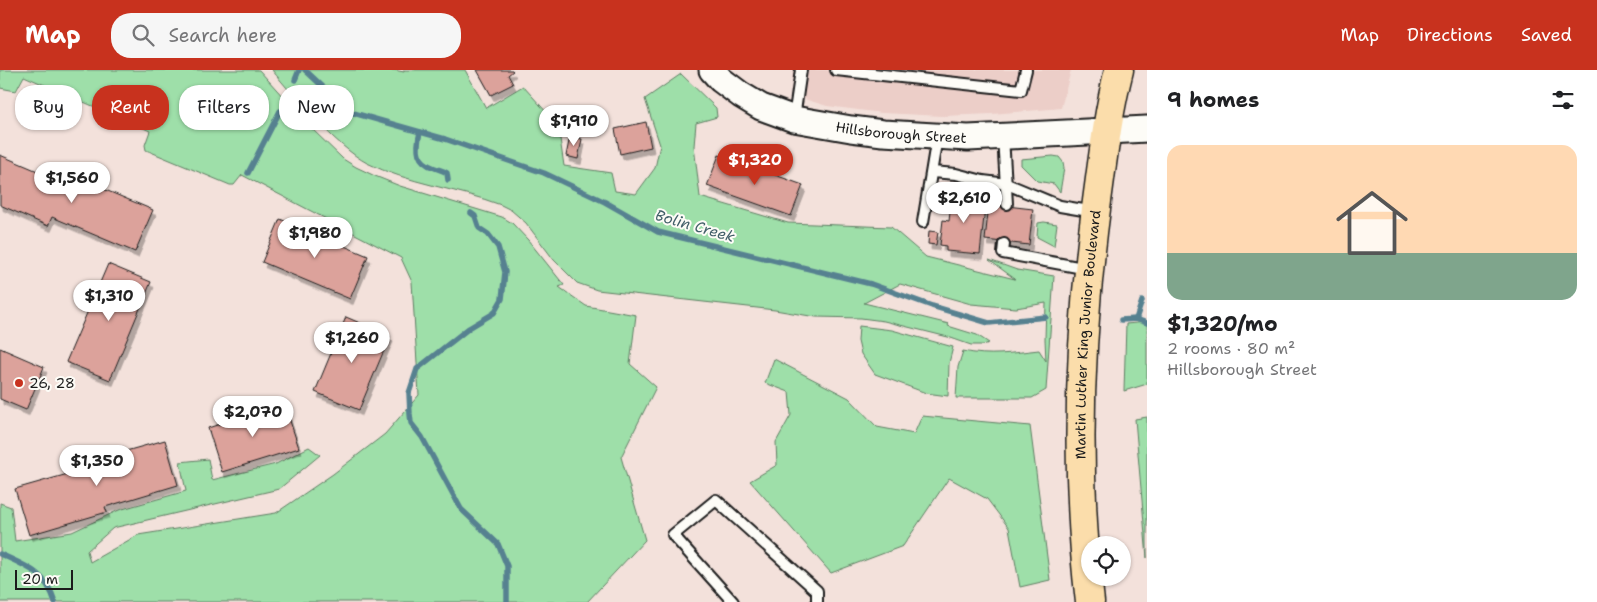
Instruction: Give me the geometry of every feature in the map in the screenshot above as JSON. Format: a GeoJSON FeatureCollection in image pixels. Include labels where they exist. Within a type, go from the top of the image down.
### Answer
{"type":"FeatureCollection","features":[{"type":"Feature","properties":{"kind":"main road","name":"Martin Luther King Junior Boulevard"},"geometry":{"type":"LineString","coordinates":[[1087,601],[1080,473],[1081,348],[1095,212],[1110,103],[1118,70]]}},
{"type":"Feature","properties":{"kind":"street","name":"Hillsborough Street"},"geometry":{"type":"LineString","coordinates":[[712,70],[721,80],[761,107],[794,119],[875,132],[937,137],[1003,136],[1147,129]]}},
{"type":"Feature","properties":{"kind":"lane"},"geometry":{"type":"LineString","coordinates":[[794,119],[801,70]]}},
{"type":"Feature","properties":{"kind":"lane"},"geometry":{"type":"LineString","coordinates":[[836,70],[928,75],[1021,90],[1026,70]]}},
{"type":"Feature","properties":{"kind":"lane"},"geometry":{"type":"LineString","coordinates":[[1003,136],[1007,204]]}},
{"type":"Feature","properties":{"kind":"lane"},"geometry":{"type":"LineString","coordinates":[[923,222],[937,137]]}},
{"type":"Feature","properties":{"kind":"lane"},"geometry":{"type":"LineString","coordinates":[[932,172],[956,174],[983,181],[1007,184],[1060,206],[1095,212]]}},
{"type":"Feature","properties":{"kind":"lane"},"geometry":{"type":"LineString","coordinates":[[1004,244],[1003,253],[1088,269]]}},
{"type":"Feature","properties":{"kind":"lane"},"geometry":{"type":"LineString","coordinates":[[733,602],[673,535],[716,500],[817,590],[816,602]]}},
{"type":"Feature","properties":{"kind":"shaded area"},"geometry":{"type":"Polygon","coordinates":[[[793,70],[1071,70],[1061,108],[942,116],[882,113],[827,106],[791,95],[793,70]]]}},
{"type":"Feature","properties":{"kind":"green space"},"geometry":{"type":"Polygon","coordinates":[[[0,70],[259,70],[279,92],[279,130],[313,130],[343,159],[375,176],[400,186],[502,217],[512,223],[564,285],[559,287],[586,306],[636,315],[630,364],[656,387],[621,457],[645,540],[587,602],[0,602],[0,503],[11,507],[15,541],[72,532],[119,510],[186,491],[180,462],[208,459],[212,480],[276,464],[309,447],[320,455],[279,489],[113,528],[87,551],[90,562],[138,535],[276,513],[333,474],[385,434],[419,395],[412,282],[401,258],[242,175],[234,185],[230,185],[146,150],[145,145],[150,131],[148,130],[169,130],[169,85],[92,85],[92,106],[82,101],[82,85],[45,85],[24,76],[19,85],[15,85],[15,91],[0,88],[0,70]]]}},
{"type":"Feature","properties":{"kind":"green space"},"geometry":{"type":"Polygon","coordinates":[[[272,70],[394,70],[404,72],[404,70],[465,70],[486,108],[523,86],[558,125],[564,166],[611,173],[615,191],[636,194],[655,168],[660,145],[645,99],[681,74],[716,108],[717,117],[696,123],[694,146],[700,197],[788,223],[891,227],[926,257],[1015,279],[989,260],[1017,270],[1054,276],[1046,390],[1032,398],[956,398],[958,367],[963,351],[992,354],[1039,350],[1046,361],[1046,303],[1016,308],[971,304],[900,284],[864,303],[949,324],[948,326],[977,335],[989,343],[971,345],[948,337],[884,321],[861,318],[816,317],[775,310],[597,290],[577,283],[554,260],[526,223],[511,210],[485,199],[416,181],[383,170],[355,156],[343,146],[326,130],[354,130],[354,85],[284,85],[272,70]]]}},
{"type":"Feature","properties":{"kind":"green space"},"geometry":{"type":"Polygon","coordinates":[[[1059,157],[1063,162],[1064,168],[1060,192],[1054,184],[1037,181],[1021,165],[1021,159],[1059,157]]]}},
{"type":"Feature","properties":{"kind":"green space"},"geometry":{"type":"Polygon","coordinates":[[[1038,223],[1057,224],[1054,246],[1037,237],[1038,223]]]}},
{"type":"Feature","properties":{"kind":"green space"},"geometry":{"type":"Polygon","coordinates":[[[1147,322],[1147,384],[1124,391],[1126,324],[1147,322]]]}},
{"type":"Feature","properties":{"kind":"green space"},"geometry":{"type":"Polygon","coordinates":[[[859,326],[892,330],[953,347],[949,363],[948,396],[926,393],[875,374],[861,354],[858,341],[859,326]]]}},
{"type":"Feature","properties":{"kind":"green space"},"geometry":{"type":"Polygon","coordinates":[[[774,359],[849,398],[877,427],[914,434],[922,416],[1030,426],[1050,580],[1020,587],[1009,528],[987,499],[949,478],[903,546],[831,573],[750,481],[777,465],[776,442],[791,415],[789,392],[765,383],[774,359]]]}},
{"type":"Feature","properties":{"kind":"green space"},"geometry":{"type":"Polygon","coordinates":[[[1147,417],[1147,558],[1135,419],[1147,417]]]}},
{"type":"Feature","properties":{"kind":"building"},"geometry":{"type":"Polygon","coordinates":[[[477,70],[512,70],[508,75],[513,84],[491,95],[477,70]]]}},
{"type":"Feature","properties":{"kind":"building"},"geometry":{"type":"Polygon","coordinates":[[[646,122],[651,147],[620,154],[615,129],[646,122]]]}},
{"type":"Feature","properties":{"kind":"building"},"geometry":{"type":"Polygon","coordinates":[[[570,136],[582,139],[578,159],[566,156],[570,136]]]}},
{"type":"Feature","properties":{"kind":"building"},"geometry":{"type":"Polygon","coordinates":[[[0,155],[61,181],[65,173],[153,210],[135,252],[52,217],[48,226],[0,205],[0,155]]]}},
{"type":"Feature","properties":{"kind":"building"},"geometry":{"type":"Polygon","coordinates":[[[719,155],[803,185],[791,216],[707,186],[719,155]]]}},
{"type":"Feature","properties":{"kind":"building"},"geometry":{"type":"Polygon","coordinates":[[[952,193],[986,197],[980,254],[946,251],[946,246],[940,245],[943,220],[949,221],[952,193]]]}},
{"type":"Feature","properties":{"kind":"building"},"geometry":{"type":"Polygon","coordinates":[[[989,204],[1033,209],[1029,245],[985,240],[989,204]]]}},
{"type":"Feature","properties":{"kind":"building"},"geometry":{"type":"Polygon","coordinates":[[[280,219],[368,256],[350,299],[262,262],[280,219]]]}},
{"type":"Feature","properties":{"kind":"building"},"geometry":{"type":"Polygon","coordinates":[[[929,231],[938,232],[936,245],[928,244],[929,231]]]}},
{"type":"Feature","properties":{"kind":"building"},"geometry":{"type":"Polygon","coordinates":[[[108,264],[151,282],[110,380],[66,362],[108,264]]]}},
{"type":"Feature","properties":{"kind":"building"},"geometry":{"type":"Polygon","coordinates":[[[346,317],[390,336],[359,410],[315,392],[346,317]]]}},
{"type":"Feature","properties":{"kind":"building","name":"26, 28"},"geometry":{"type":"Polygon","coordinates":[[[0,348],[44,367],[26,410],[0,399],[0,348]]]}},
{"type":"Feature","properties":{"kind":"building"},"geometry":{"type":"Polygon","coordinates":[[[284,403],[299,448],[222,472],[208,428],[284,403]]]}},
{"type":"Feature","properties":{"kind":"building"},"geometry":{"type":"Polygon","coordinates":[[[165,440],[178,485],[105,507],[107,512],[29,535],[15,489],[89,468],[87,462],[165,440]]]}},
{"type":"Feature","properties":{"kind":"waterway"},"geometry":{"type":"LineString","coordinates":[[295,80],[299,70]]}},
{"type":"Feature","properties":{"kind":"waterway","name":"Bolin Creek"},"geometry":{"type":"LineString","coordinates":[[305,70],[350,112],[445,139],[544,173],[605,202],[658,232],[871,284],[932,306],[989,323],[1046,317]]}},
{"type":"Feature","properties":{"kind":"waterway"},"geometry":{"type":"LineString","coordinates":[[248,173],[279,113]]}},
{"type":"Feature","properties":{"kind":"waterway"},"geometry":{"type":"LineString","coordinates":[[420,132],[418,149],[421,158],[429,165],[447,173],[448,180]]}},
{"type":"Feature","properties":{"kind":"waterway"},"geometry":{"type":"LineString","coordinates":[[471,213],[475,216],[479,228],[488,234],[498,247],[505,272],[502,299],[494,313],[469,328],[417,369],[409,393],[410,414],[411,423],[422,437],[461,509],[498,544],[507,566],[507,602]]}},
{"type":"Feature","properties":{"kind":"waterway"},"geometry":{"type":"LineString","coordinates":[[1136,319],[1142,301]]}},
{"type":"Feature","properties":{"kind":"waterway","name":"Bolin Creek"},"geometry":{"type":"LineString","coordinates":[[1121,320],[1136,319],[1147,323]]}},
{"type":"Feature","properties":{"kind":"waterway"},"geometry":{"type":"LineString","coordinates":[[0,554],[34,571],[46,584],[55,602]]}},
{"type":"Feature","properties":{"kind":"place","name":"26, 28"},"geometry":{"type":"Point","coordinates":[19,383]}}]}
